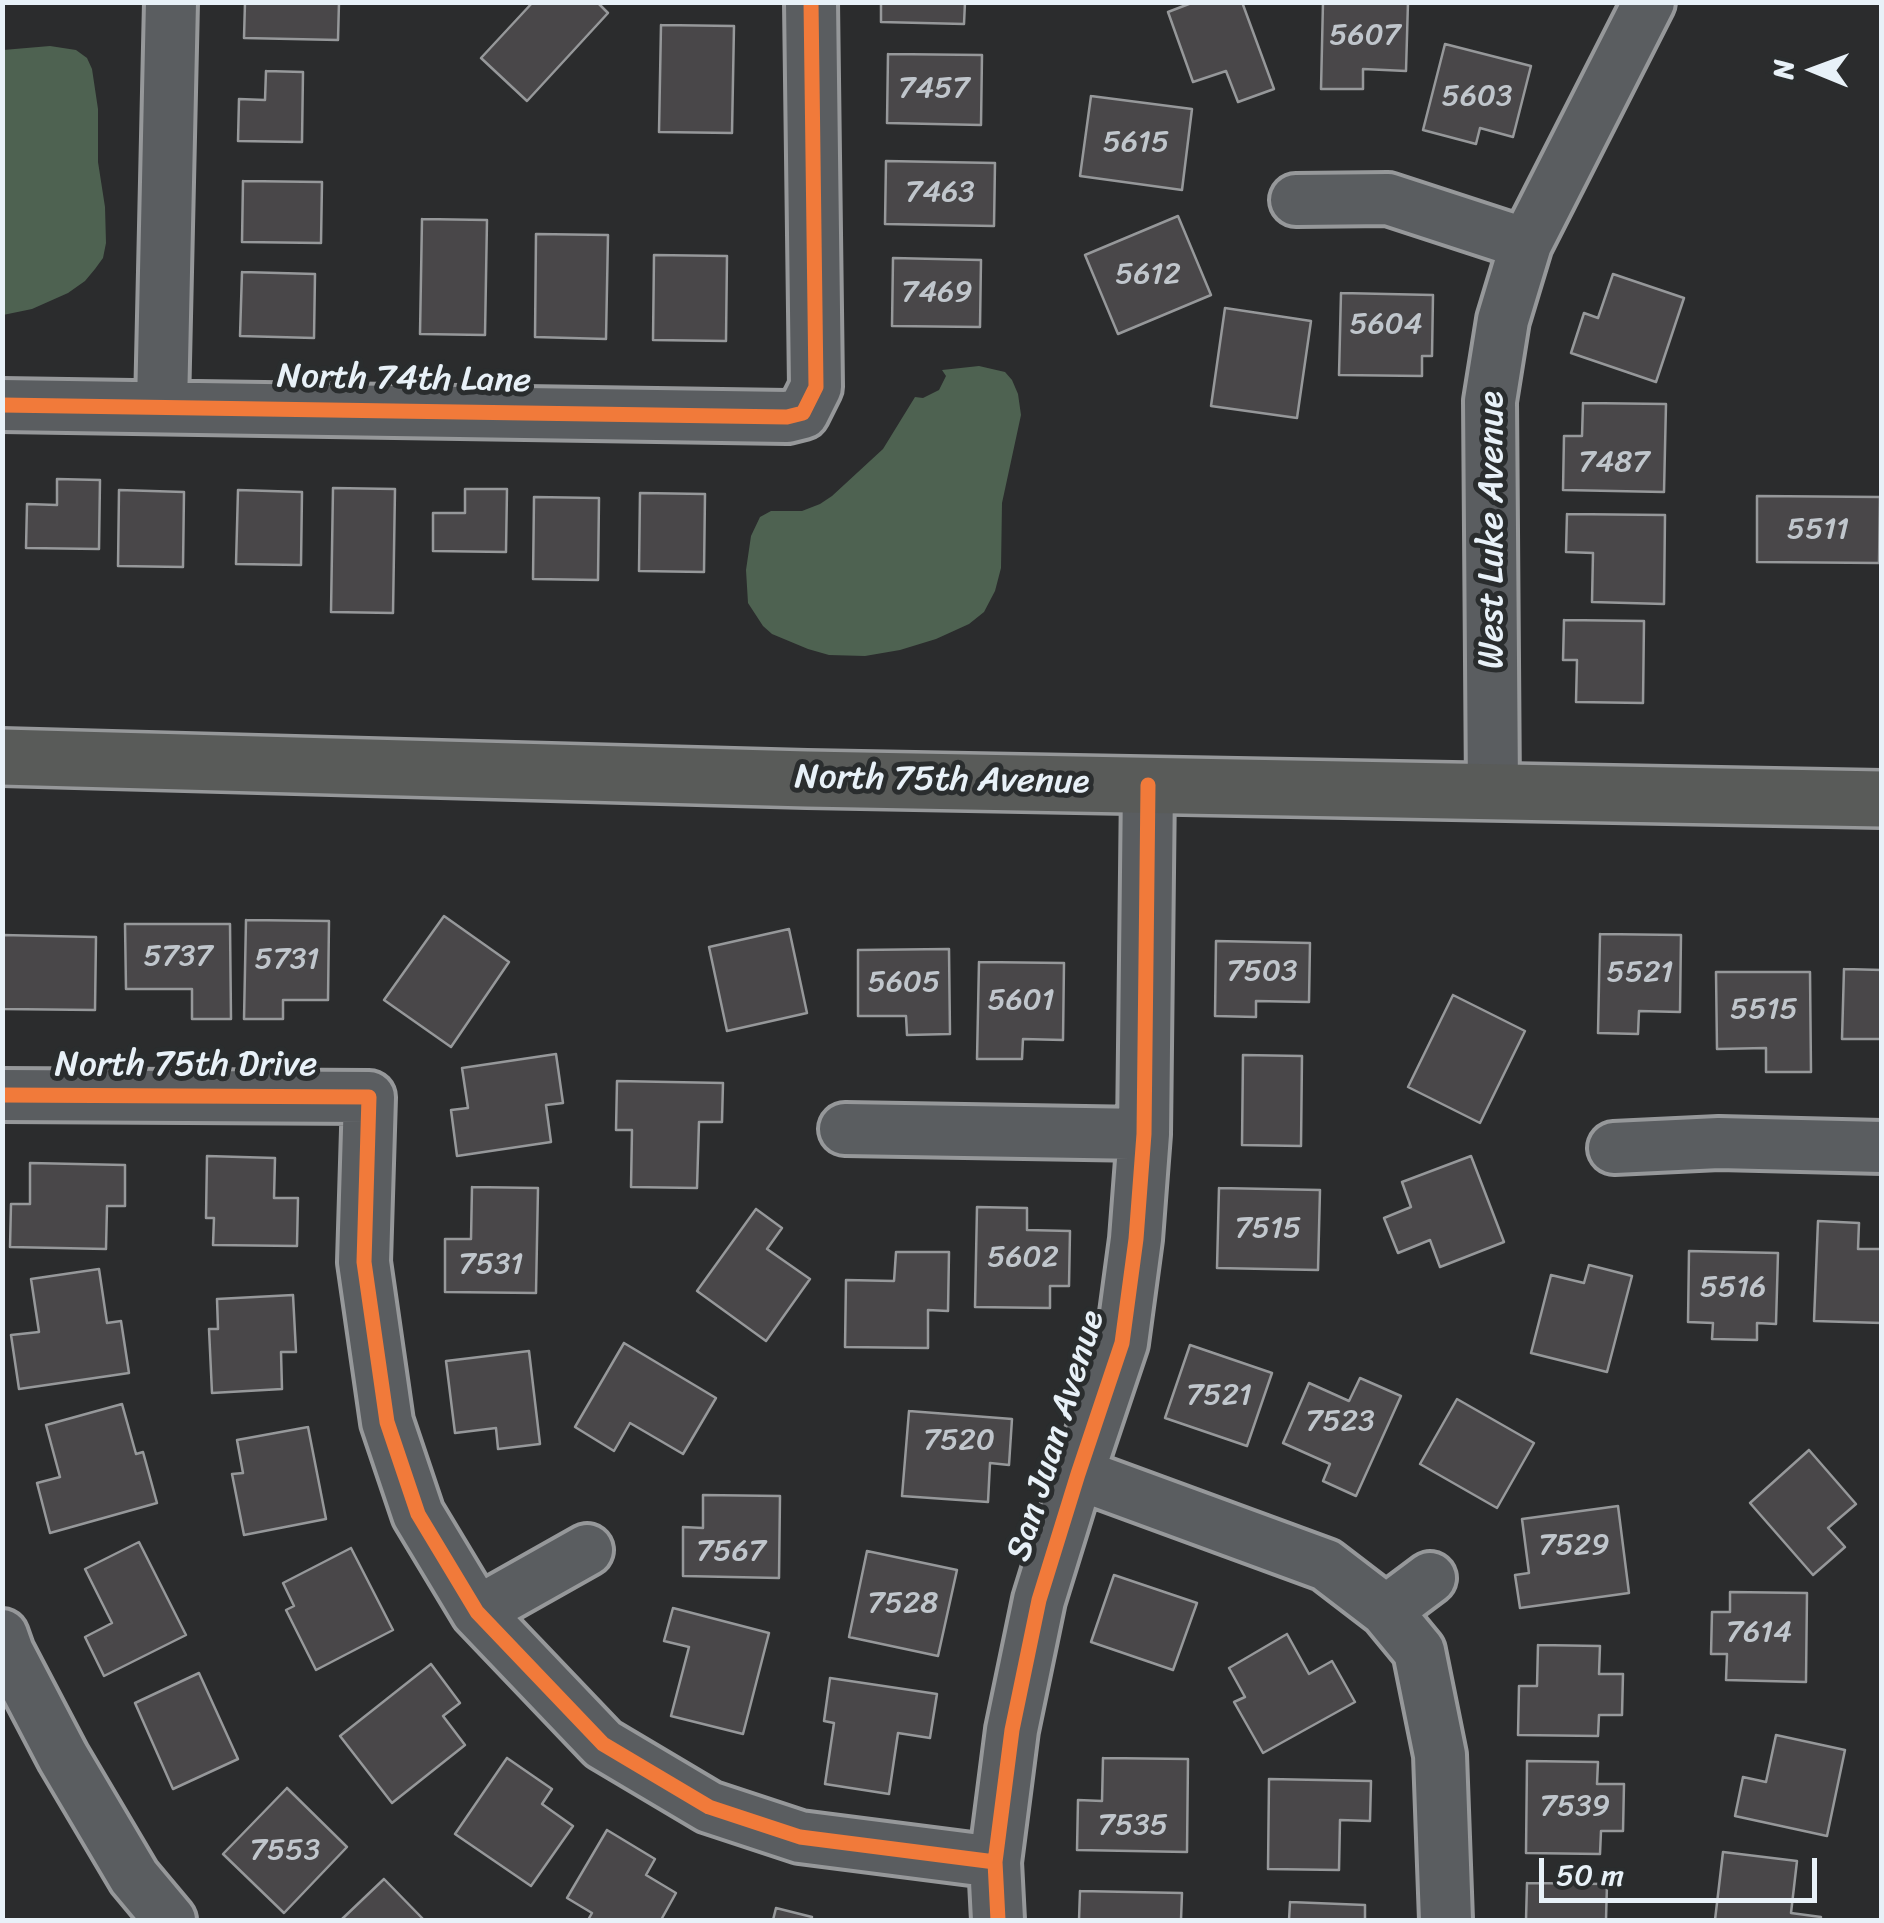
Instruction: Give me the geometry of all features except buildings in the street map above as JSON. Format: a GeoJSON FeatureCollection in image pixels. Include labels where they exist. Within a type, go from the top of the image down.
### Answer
{"type":"FeatureCollection","features":[{"type":"Feature","properties":{"kind":"main road","name":"North 75th Avenue"},"geometry":{"type":"LineString","coordinates":[[2,757],[826,779],[1882,799]]}},
{"type":"Feature","properties":{"kind":"street"},"geometry":{"type":"LineString","coordinates":[[162,406],[171,2]]}},
{"type":"Feature","properties":{"kind":"street","name":"North 74th Lane"},"geometry":{"type":"LineString","coordinates":[[2,404],[787,417],[804,413],[816,387],[812,2]]}},
{"type":"Feature","properties":{"kind":"street","name":"West Luke Avenue"},"geometry":{"type":"LineString","coordinates":[[1493,791],[1490,401],[1503,320],[1526,244],[1649,2]]}},
{"type":"Feature","properties":{"kind":"street"},"geometry":{"type":"LineString","coordinates":[[1296,200],[1388,200],[1526,244]]}},
{"type":"Feature","properties":{"kind":"street","name":"San Juan Avenue"},"geometry":{"type":"LineString","coordinates":[[998,1920],[995,1862],[1012,1730],[1039,1600],[1122,1343],[1136,1239],[1144,1134],[1148,785]]}},
{"type":"Feature","properties":{"kind":"street","name":"North 75th Drive"},"geometry":{"type":"LineString","coordinates":[[2,1095],[369,1097],[364,1262],[387,1422],[418,1514],[477,1612]]}},
{"type":"Feature","properties":{"kind":"street"},"geometry":{"type":"LineString","coordinates":[[845,1129],[1144,1134]]}},
{"type":"Feature","properties":{"kind":"street"},"geometry":{"type":"LineString","coordinates":[[1614,1148],[1719,1143],[1882,1147]]}},
{"type":"Feature","properties":{"kind":"street"},"geometry":{"type":"LineString","coordinates":[[1078,1474],[1326,1566],[1386,1612],[1419,1651],[1440,1755],[1446,1920]]}},
{"type":"Feature","properties":{"kind":"street"},"geometry":{"type":"LineString","coordinates":[[588,1550],[477,1612],[602,1744],[710,1807],[800,1837],[995,1862]]}},
{"type":"Feature","properties":{"kind":"street"},"geometry":{"type":"LineString","coordinates":[[1386,1612],[1430,1578]]}},
{"type":"Feature","properties":{"kind":"street"},"geometry":{"type":"LineString","coordinates":[[2,1635],[63,1757],[134,1877],[170,1920]]}},
{"type":"Feature","properties":{"kind":"green space"},"geometry":{"type":"Polygon","coordinates":[[[50,46],[76,50],[87,58],[92,69],[106,243],[103,258],[95,269],[68,293],[32,309],[3,315],[3,50],[50,46]]]}},
{"type":"Feature","properties":{"kind":"green space"},"geometry":{"type":"Polygon","coordinates":[[[979,366],[1005,372],[1012,380],[1021,415],[1002,503],[1001,568],[984,612],[969,624],[936,639],[865,656],[829,655],[772,634],[748,603],[746,570],[751,536],[760,517],[771,511],[802,511],[832,496],[883,449],[915,397],[923,398],[939,390],[946,376],[942,370],[979,366]]]}},
{"type":"Feature","properties":{"kind":"cycle path"},"geometry":{"type":"LineString","coordinates":[[2,405],[787,417],[803,413],[816,387],[811,2]]}},
{"type":"Feature","properties":{"kind":"cycle path"},"geometry":{"type":"LineString","coordinates":[[998,1920],[995,1862],[1012,1730],[1039,1600],[1122,1343],[1136,1239],[1144,1134],[1148,785]]}},
{"type":"Feature","properties":{"kind":"cycle path"},"geometry":{"type":"LineString","coordinates":[[2,1095],[369,1097],[364,1262],[387,1422],[418,1514],[477,1612],[603,1744],[709,1807],[800,1837],[995,1862]]}}]}
